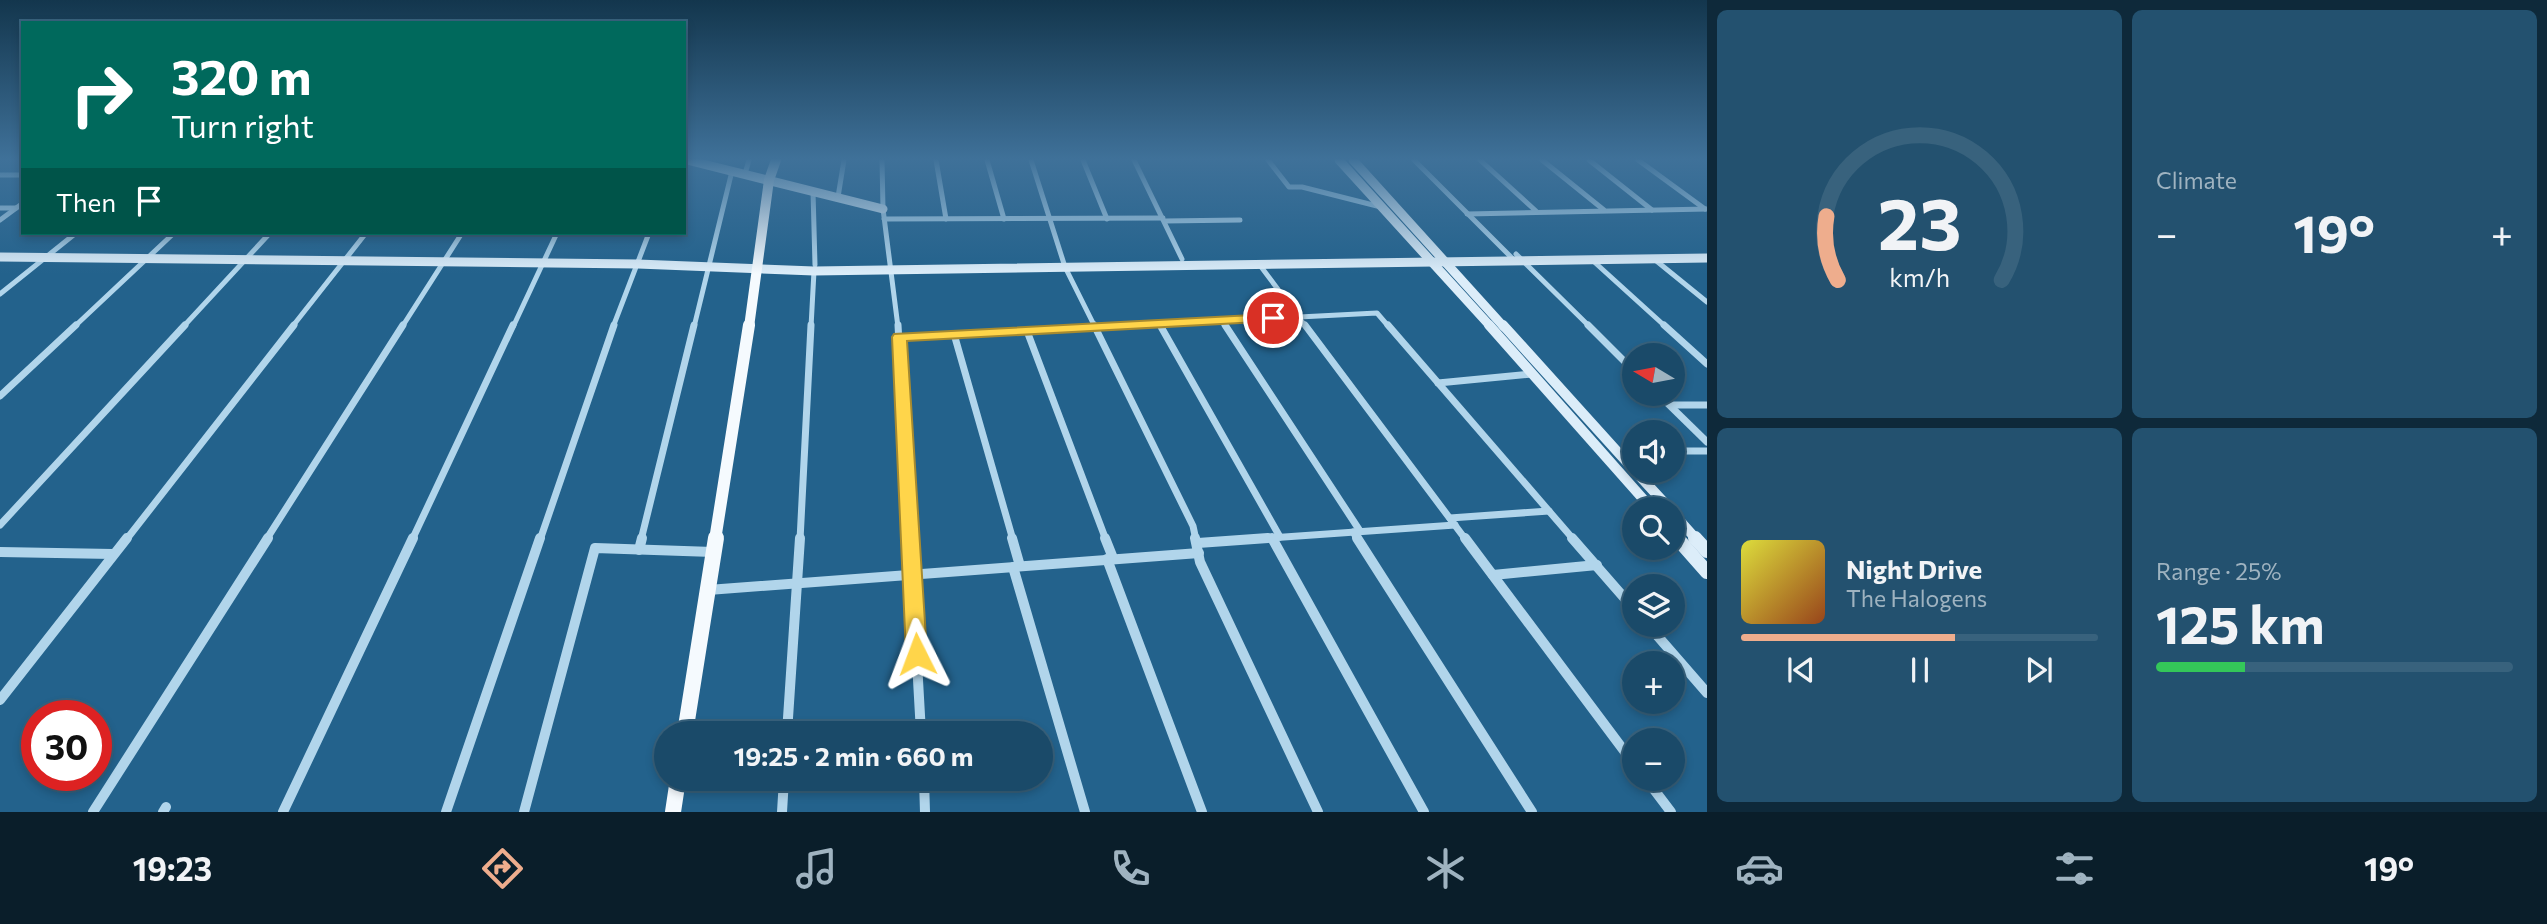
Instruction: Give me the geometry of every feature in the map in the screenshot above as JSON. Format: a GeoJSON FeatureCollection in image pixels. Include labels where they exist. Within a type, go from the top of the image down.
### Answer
{"type":"FeatureCollection","features":[{"type":"Feature","properties":{"kind":"main road"},"geometry":{"type":"LineString","coordinates":[[687,721],[759,267],[767,198]]}},
{"type":"Feature","properties":{"kind":"main road"},"geometry":{"type":"LineString","coordinates":[[841,198],[883,209]]}},
{"type":"Feature","properties":{"kind":"main road"},"geometry":{"type":"LineString","coordinates":[[1374,198],[1438,259],[1622,455]]}},
{"type":"Feature","properties":{"kind":"main road"},"geometry":{"type":"LineString","coordinates":[[1386,198],[1532,374],[1641,497]]}},
{"type":"Feature","properties":{"kind":"main road"},"geometry":{"type":"LineString","coordinates":[[1064,263],[1259,264],[1707,252]]}},
{"type":"Feature","properties":{"kind":"main road"},"geometry":{"type":"LineString","coordinates":[[0,257],[814,268],[1182,259],[1438,259]]}},
{"type":"Feature","properties":{"kind":"main road"},"geometry":{"type":"LineString","coordinates":[[1515,257],[1707,258]]}},
{"type":"Feature","properties":{"kind":"main road"},"geometry":{"type":"LineString","coordinates":[[1646,483],[1659,497]]}},
{"type":"Feature","properties":{"kind":"main road"},"geometry":{"type":"LineString","coordinates":[[1685,527],[1707,551]]}},
{"type":"Feature","properties":{"kind":"main road"},"geometry":{"type":"LineString","coordinates":[[1685,547],[1707,572]]}},
{"type":"Feature","properties":{"kind":"main road"},"geometry":{"type":"LineString","coordinates":[[673,812],[676,791]]}},
{"type":"Feature","properties":{"kind":"street"},"geometry":{"type":"LineString","coordinates":[[639,550],[725,198]]}},
{"type":"Feature","properties":{"kind":"street"},"geometry":{"type":"LineString","coordinates":[[788,721],[798,584],[814,268],[813,198]]}},
{"type":"Feature","properties":{"kind":"street"},"geometry":{"type":"LineString","coordinates":[[883,198],[899,337],[920,721]]}},
{"type":"Feature","properties":{"kind":"street"},"geometry":{"type":"LineString","coordinates":[[942,198],[946,219]]}},
{"type":"Feature","properties":{"kind":"street"},"geometry":{"type":"LineString","coordinates":[[998,198],[1004,219]]}},
{"type":"Feature","properties":{"kind":"street"},"geometry":{"type":"LineString","coordinates":[[1043,198],[1064,263],[1193,526],[1200,562],[1318,812]]}},
{"type":"Feature","properties":{"kind":"street"},"geometry":{"type":"LineString","coordinates":[[1098,198],[1107,219]]}},
{"type":"Feature","properties":{"kind":"street"},"geometry":{"type":"LineString","coordinates":[[1152,198],[1182,259]]}},
{"type":"Feature","properties":{"kind":"street"},"geometry":{"type":"LineString","coordinates":[[1344,198],[1383,208]]}},
{"type":"Feature","properties":{"kind":"street"},"geometry":{"type":"LineString","coordinates":[[1451,198],[1622,360]]}},
{"type":"Feature","properties":{"kind":"street"},"geometry":{"type":"LineString","coordinates":[[1522,198],[1537,212]]}},
{"type":"Feature","properties":{"kind":"street"},"geometry":{"type":"LineString","coordinates":[[1589,198],[1605,211]]}},
{"type":"Feature","properties":{"kind":"street"},"geometry":{"type":"LineString","coordinates":[[1638,198],[1653,210]]}},
{"type":"Feature","properties":{"kind":"street"},"geometry":{"type":"LineString","coordinates":[[1690,198],[1707,210]]}},
{"type":"Feature","properties":{"kind":"street"},"geometry":{"type":"LineString","coordinates":[[0,220],[21,204]]}},
{"type":"Feature","properties":{"kind":"street"},"geometry":{"type":"LineString","coordinates":[[0,208],[16,208]]}},
{"type":"Feature","properties":{"kind":"street"},"geometry":{"type":"LineString","coordinates":[[1467,214],[1707,210]]}},
{"type":"Feature","properties":{"kind":"street"},"geometry":{"type":"LineString","coordinates":[[884,219],[1240,220]]}},
{"type":"Feature","properties":{"kind":"street"},"geometry":{"type":"LineString","coordinates":[[0,295],[74,235]]}},
{"type":"Feature","properties":{"kind":"street"},"geometry":{"type":"LineString","coordinates":[[0,396],[172,235]]}},
{"type":"Feature","properties":{"kind":"street"},"geometry":{"type":"LineString","coordinates":[[0,525],[268,235]]}},
{"type":"Feature","properties":{"kind":"street"},"geometry":{"type":"LineString","coordinates":[[0,700],[364,235]]}},
{"type":"Feature","properties":{"kind":"street"},"geometry":{"type":"LineString","coordinates":[[93,812],[461,235]]}},
{"type":"Feature","properties":{"kind":"street"},"geometry":{"type":"LineString","coordinates":[[283,812],[556,235]]}},
{"type":"Feature","properties":{"kind":"street"},"geometry":{"type":"LineString","coordinates":[[446,812],[612,330],[648,235]]}},
{"type":"Feature","properties":{"kind":"street"},"geometry":{"type":"LineString","coordinates":[[1591,259],[1707,364]]}},
{"type":"Feature","properties":{"kind":"street"},"geometry":{"type":"LineString","coordinates":[[1654,259],[1707,302]]}},
{"type":"Feature","properties":{"kind":"street"},"geometry":{"type":"LineString","coordinates":[[1259,264],[1622,748]]}},
{"type":"Feature","properties":{"kind":"street"},"geometry":{"type":"LineString","coordinates":[[899,337],[1377,313],[1622,595]]}},
{"type":"Feature","properties":{"kind":"street"},"geometry":{"type":"LineString","coordinates":[[1222,321],[1532,812]]}},
{"type":"Feature","properties":{"kind":"street"},"geometry":{"type":"LineString","coordinates":[[1159,324],[1424,812]]}},
{"type":"Feature","properties":{"kind":"street"},"geometry":{"type":"LineString","coordinates":[[1027,331],[1202,812]]}},
{"type":"Feature","properties":{"kind":"street"},"geometry":{"type":"LineString","coordinates":[[954,334],[1085,812]]}},
{"type":"Feature","properties":{"kind":"street"},"geometry":{"type":"LineString","coordinates":[[1438,383],[1532,374]]}},
{"type":"Feature","properties":{"kind":"street"},"geometry":{"type":"LineString","coordinates":[[1685,405],[1707,405]]}},
{"type":"Feature","properties":{"kind":"street"},"geometry":{"type":"LineString","coordinates":[[1671,406],[1707,442]]}},
{"type":"Feature","properties":{"kind":"street"},"geometry":{"type":"LineString","coordinates":[[1685,451],[1707,451]]}},
{"type":"Feature","properties":{"kind":"street"},"geometry":{"type":"LineString","coordinates":[[708,590],[1110,559],[1276,537],[1356,532],[1549,511]]}},
{"type":"Feature","properties":{"kind":"street"},"geometry":{"type":"LineString","coordinates":[[524,812],[595,548],[714,552]]}},
{"type":"Feature","properties":{"kind":"street"},"geometry":{"type":"LineString","coordinates":[[0,552],[113,554]]}},
{"type":"Feature","properties":{"kind":"street"},"geometry":{"type":"LineString","coordinates":[[1493,575],[1597,565]]}},
{"type":"Feature","properties":{"kind":"street"},"geometry":{"type":"LineString","coordinates":[[1658,637],[1707,693]]}},
{"type":"Feature","properties":{"kind":"street"},"geometry":{"type":"LineString","coordinates":[[782,812],[783,791]]}},
{"type":"Feature","properties":{"kind":"street"},"geometry":{"type":"LineString","coordinates":[[924,791],[925,812]]}},
{"type":"Feature","properties":{"kind":"street"},"geometry":{"type":"LineString","coordinates":[[1655,791],[1671,812]]}},
{"type":"Feature","properties":{"kind":"route"},"geometry":{"type":"LineString","coordinates":[[917,654],[899,337],[1273,318]]}}]}
